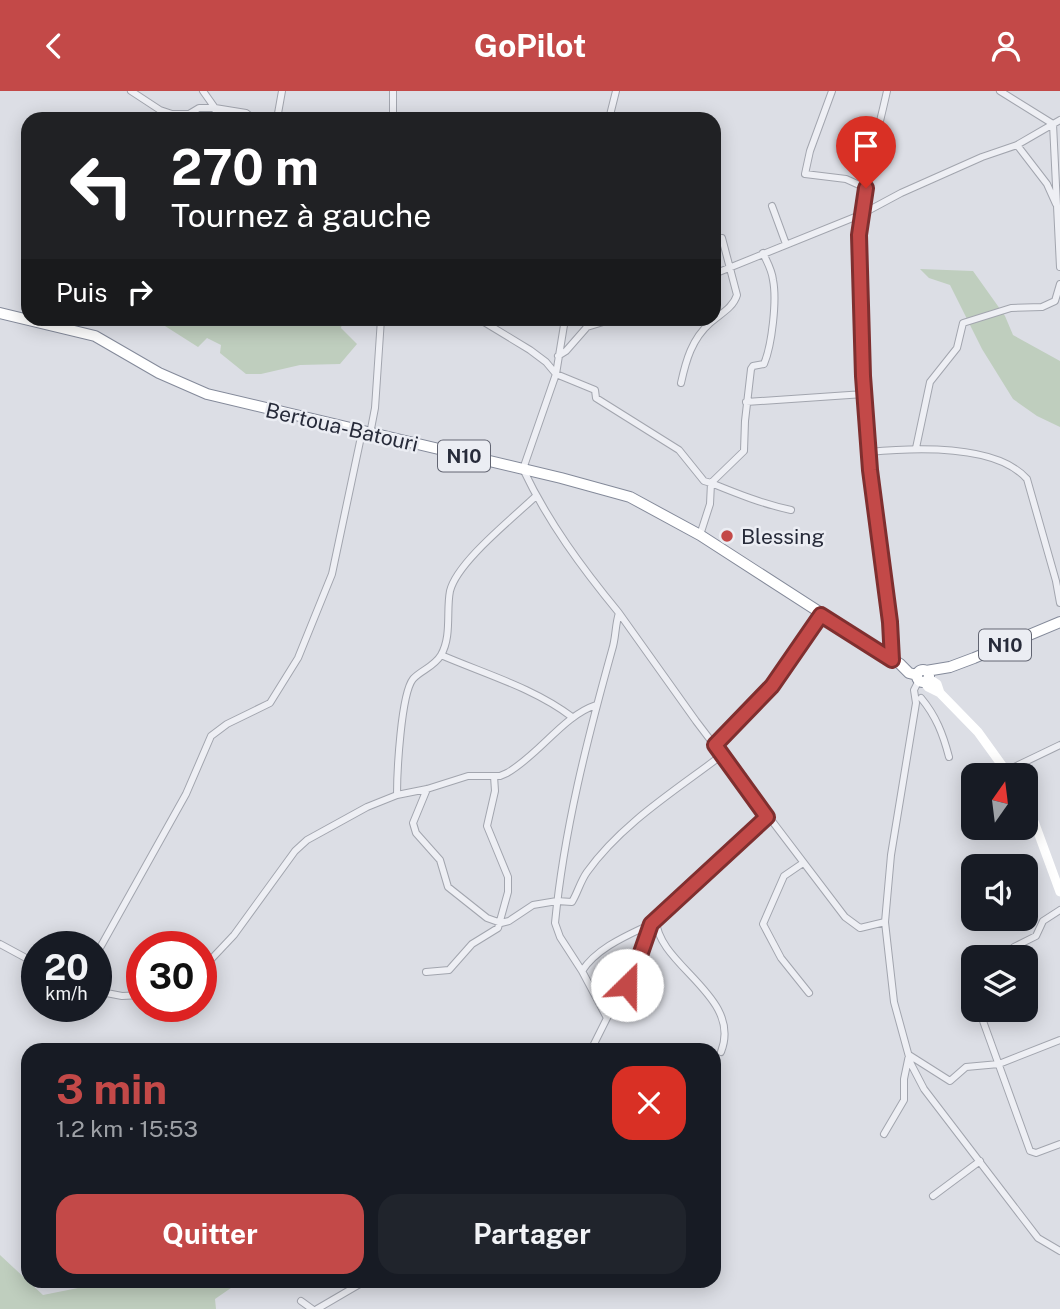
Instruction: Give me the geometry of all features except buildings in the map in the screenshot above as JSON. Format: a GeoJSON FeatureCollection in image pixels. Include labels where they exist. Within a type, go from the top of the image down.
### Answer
{"type":"FeatureCollection","features":[{"type":"Feature","properties":{"kind":"highway","name":"Bertoua-Batouri"},"geometry":{"type":"LineString","coordinates":[[1,314],[21,319]]}},
{"type":"Feature","properties":{"kind":"highway","name":"Bertoua-Batouri"},"geometry":{"type":"LineString","coordinates":[[50,326],[95,337],[159,373],[207,394],[620,493],[700,534],[909,673],[923,677]]}},
{"type":"Feature","properties":{"kind":"highway","name":"N10"},"geometry":{"type":"LineString","coordinates":[[923,677],[937,675],[950,667],[1060,622]]}},
{"type":"Feature","properties":{"kind":"main road"},"geometry":{"type":"LineString","coordinates":[[923,677],[929,687],[940,693],[978,732],[1000,763]]}},
{"type":"Feature","properties":{"kind":"main road"},"geometry":{"type":"LineString","coordinates":[[1038,832],[1060,892]]}},
{"type":"Feature","properties":{"kind":"street"},"geometry":{"type":"LineString","coordinates":[[131,91],[166,112]]}},
{"type":"Feature","properties":{"kind":"street"},"geometry":{"type":"LineString","coordinates":[[203,91],[216,112]]}},
{"type":"Feature","properties":{"kind":"street"},"geometry":{"type":"LineString","coordinates":[[278,112],[282,91]]}},
{"type":"Feature","properties":{"kind":"street"},"geometry":{"type":"LineString","coordinates":[[393,91],[393,112]]}},
{"type":"Feature","properties":{"kind":"street"},"geometry":{"type":"LineString","coordinates":[[611,112],[616,91]]}},
{"type":"Feature","properties":{"kind":"street"},"geometry":{"type":"LineString","coordinates":[[832,91],[810,151],[805,174],[846,179],[866,188]]}},
{"type":"Feature","properties":{"kind":"street"},"geometry":{"type":"LineString","coordinates":[[887,91],[860,215],[859,302],[869,452],[896,662]]}},
{"type":"Feature","properties":{"kind":"street"},"geometry":{"type":"LineString","coordinates":[[1000,91],[1056,122]]}},
{"type":"Feature","properties":{"kind":"street"},"geometry":{"type":"LineString","coordinates":[[193,112],[199,108],[240,112]]}},
{"type":"Feature","properties":{"kind":"street"},"geometry":{"type":"LineString","coordinates":[[721,270],[860,215],[929,180],[1017,145],[1056,122]]}},
{"type":"Feature","properties":{"kind":"street"},"geometry":{"type":"LineString","coordinates":[[1056,122],[1060,267]]}},
{"type":"Feature","properties":{"kind":"street"},"geometry":{"type":"LineString","coordinates":[[1017,145],[1047,184],[1059,208]]}},
{"type":"Feature","properties":{"kind":"street"},"geometry":{"type":"LineString","coordinates":[[772,206],[786,244]]}},
{"type":"Feature","properties":{"kind":"street"},"geometry":{"type":"LineString","coordinates":[[721,313],[736,299],[738,290],[722,238]]}},
{"type":"Feature","properties":{"kind":"street"},"geometry":{"type":"LineString","coordinates":[[700,534],[710,504],[711,483],[744,451],[746,402],[751,368],[764,364],[765,361],[774,282],[763,253]]}},
{"type":"Feature","properties":{"kind":"street"},"geometry":{"type":"LineString","coordinates":[[916,448],[930,383],[957,348],[962,323],[1011,307],[1042,307],[1055,301],[1060,284]]}},
{"type":"Feature","properties":{"kind":"street"},"geometry":{"type":"LineString","coordinates":[[109,931],[186,794],[211,736],[227,724],[270,703],[298,658],[332,574],[366,433],[375,408],[380,326]]}},
{"type":"Feature","properties":{"kind":"street"},"geometry":{"type":"LineString","coordinates":[[491,326],[530,350],[556,374],[595,390],[596,398],[679,450],[704,481],[753,497],[759,503],[791,510]]}},
{"type":"Feature","properties":{"kind":"street"},"geometry":{"type":"LineString","coordinates":[[564,326],[556,374],[523,469],[536,496],[579,562],[767,817],[845,917],[855,927],[869,927],[886,922]]}},
{"type":"Feature","properties":{"kind":"street"},"geometry":{"type":"LineString","coordinates":[[558,356],[590,326]]}},
{"type":"Feature","properties":{"kind":"street"},"geometry":{"type":"LineString","coordinates":[[681,383],[685,363],[695,341],[707,326]]}},
{"type":"Feature","properties":{"kind":"street"},"geometry":{"type":"LineString","coordinates":[[746,402],[864,394]]}},
{"type":"Feature","properties":{"kind":"street"},"geometry":{"type":"LineString","coordinates":[[869,452],[916,448],[952,450],[1003,463],[1024,476],[1056,581],[1060,603]]}},
{"type":"Feature","properties":{"kind":"street"},"geometry":{"type":"LineString","coordinates":[[397,795],[403,709],[408,689],[413,679],[424,673],[441,655],[445,644],[453,584],[478,550],[536,496]]}},
{"type":"Feature","properties":{"kind":"street"},"geometry":{"type":"LineString","coordinates":[[607,1018],[557,932],[555,923],[572,809],[619,613]]}},
{"type":"Feature","properties":{"kind":"street"},"geometry":{"type":"LineString","coordinates":[[715,745],[772,686],[821,615]]}},
{"type":"Feature","properties":{"kind":"street"},"geometry":{"type":"LineString","coordinates":[[441,655],[557,705],[572,717]]}},
{"type":"Feature","properties":{"kind":"street"},"geometry":{"type":"LineString","coordinates":[[923,677],[924,692],[918,701],[891,855],[886,922],[894,1002],[911,1064],[924,1089],[1038,1238],[1060,1251]]}},
{"type":"Feature","properties":{"kind":"street"},"geometry":{"type":"LineString","coordinates":[[918,701],[932,711],[942,730],[949,757]]}},
{"type":"Feature","properties":{"kind":"street"},"geometry":{"type":"LineString","coordinates":[[217,953],[307,840],[367,807],[397,795],[468,776],[507,773],[527,759],[572,717],[596,705]]}},
{"type":"Feature","properties":{"kind":"street"},"geometry":{"type":"LineString","coordinates":[[1026,763],[1060,745]]}},
{"type":"Feature","properties":{"kind":"street"},"geometry":{"type":"LineString","coordinates":[[427,789],[413,823],[416,832],[440,860],[447,887],[487,918],[500,923],[509,921],[533,905],[557,901],[572,902],[587,871],[621,834],[722,755]]}},
{"type":"Feature","properties":{"kind":"street"},"geometry":{"type":"LineString","coordinates":[[426,972],[449,970],[472,944],[492,933],[500,923],[509,887],[504,866],[488,826],[495,791],[494,776]]}},
{"type":"Feature","properties":{"kind":"street"},"geometry":{"type":"LineString","coordinates":[[582,971],[601,951],[653,922],[767,817]]}},
{"type":"Feature","properties":{"kind":"street"},"geometry":{"type":"LineString","coordinates":[[803,863],[784,876],[763,924],[781,958],[809,993]]}},
{"type":"Feature","properties":{"kind":"street"},"geometry":{"type":"LineString","coordinates":[[1018,945],[1036,936],[1043,921],[1060,910]]}},
{"type":"Feature","properties":{"kind":"street"},"geometry":{"type":"LineString","coordinates":[[594,1043],[632,975],[653,922]]}},
{"type":"Feature","properties":{"kind":"street"},"geometry":{"type":"LineString","coordinates":[[653,922],[660,938],[711,999],[719,1013],[726,1033],[721,1052]]}},
{"type":"Feature","properties":{"kind":"street"},"geometry":{"type":"LineString","coordinates":[[0,944],[21,955]]}},
{"type":"Feature","properties":{"kind":"street"},"geometry":{"type":"LineString","coordinates":[[983,1022],[1030,1151],[1036,1153],[1060,1145]]}},
{"type":"Feature","properties":{"kind":"street"},"geometry":{"type":"LineString","coordinates":[[909,1055],[950,1081],[966,1067],[999,1064],[1060,1040]]}},
{"type":"Feature","properties":{"kind":"street"},"geometry":{"type":"LineString","coordinates":[[884,1134],[904,1100],[904,1079],[909,1055]]}},
{"type":"Feature","properties":{"kind":"street"},"geometry":{"type":"LineString","coordinates":[[933,1196],[980,1161]]}},
{"type":"Feature","properties":{"kind":"street"},"geometry":{"type":"LineString","coordinates":[[301,1301],[314,1309],[352,1288]]}},
{"type":"Feature","properties":{"kind":"green space"},"geometry":{"type":"Polygon","coordinates":[[[920,269],[973,271],[1005,316],[1013,335],[1060,361],[1060,427],[1037,416],[1013,399],[982,349],[950,285],[929,278],[920,269]]]}},
{"type":"Feature","properties":{"kind":"green space"},"geometry":{"type":"Polygon","coordinates":[[[165,326],[341,326],[357,344],[340,364],[300,365],[261,374],[246,374],[220,353],[221,345],[207,338],[198,347],[165,326]]]}},
{"type":"Feature","properties":{"kind":"green space"},"geometry":{"type":"Polygon","coordinates":[[[0,1255],[21,1275],[21,1288],[35,1288],[43,1295],[78,1288],[231,1288],[215,1299],[216,1309],[0,1309],[0,1255]]]}},
{"type":"Feature","properties":{"kind":"place","name":"Blessing"},"geometry":{"type":"Point","coordinates":[727,536]}},
{"type":"Feature","properties":{"kind":"route"},"geometry":{"type":"LineString","coordinates":[[627,985],[651,924],[767,817],[715,745],[787,668],[821,615],[892,660],[890,622],[870,470],[860,330],[859,235],[866,188]]}}]}
